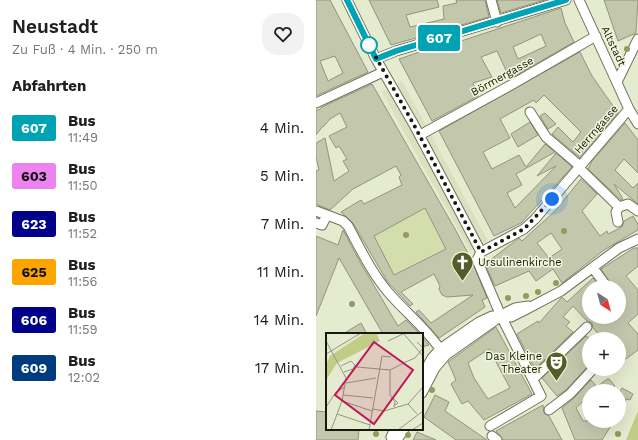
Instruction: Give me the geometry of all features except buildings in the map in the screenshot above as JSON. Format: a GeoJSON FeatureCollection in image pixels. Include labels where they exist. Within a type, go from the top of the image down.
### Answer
{"type":"FeatureCollection","features":[{"type":"Feature","properties":{"kind":"street"},"geometry":{"type":"LineString","coordinates":[[347,0],[376,59],[420,135],[481,252],[477,260],[502,316],[541,396],[490,426]]}},
{"type":"Feature","properties":{"kind":"street"},"geometry":{"type":"LineString","coordinates":[[491,0],[497,22]]}},
{"type":"Feature","properties":{"kind":"street"},"geometry":{"type":"LineString","coordinates":[[376,59],[396,51],[497,22],[566,0]]}},
{"type":"Feature","properties":{"kind":"street","name":"Altstadt"},"geometry":{"type":"LineString","coordinates":[[579,0],[629,109],[638,124]]}},
{"type":"Feature","properties":{"kind":"street","name":"Börmergasse"},"geometry":{"type":"LineString","coordinates":[[420,135],[596,36]]}},
{"type":"Feature","properties":{"kind":"street"},"geometry":{"type":"LineString","coordinates":[[617,82],[638,39]]}},
{"type":"Feature","properties":{"kind":"street"},"geometry":{"type":"LineString","coordinates":[[316,103],[383,72]]}},
{"type":"Feature","properties":{"kind":"street","name":"Herrngasse"},"geometry":{"type":"LineString","coordinates":[[481,252],[524,229],[542,211],[629,109]]}},
{"type":"Feature","properties":{"kind":"street","name":"Herrngasse"},"geometry":{"type":"LineString","coordinates":[[530,112],[546,137],[580,167]]}},
{"type":"Feature","properties":{"kind":"street"},"geometry":{"type":"LineString","coordinates":[[580,167],[619,207]]}},
{"type":"Feature","properties":{"kind":"street"},"geometry":{"type":"LineString","coordinates":[[618,222],[616,212],[619,207],[628,204],[638,211]]}},
{"type":"Feature","properties":{"kind":"street"},"geometry":{"type":"LineString","coordinates":[[316,211],[343,221],[386,290],[403,309],[425,329],[440,348]]}},
{"type":"Feature","properties":{"kind":"street"},"geometry":{"type":"LineString","coordinates":[[316,223],[322,225],[327,215]]}},
{"type":"Feature","properties":{"kind":"street"},"geometry":{"type":"LineString","coordinates":[[427,373],[446,354],[502,316],[515,308],[524,306],[529,307],[561,291],[619,248],[638,239]]}},
{"type":"Feature","properties":{"kind":"street"},"geometry":{"type":"LineString","coordinates":[[593,268],[602,280]]}},
{"type":"Feature","properties":{"kind":"street"},"geometry":{"type":"LineString","coordinates":[[423,389],[427,373],[440,348],[479,322],[492,316],[502,316]]}},
{"type":"Feature","properties":{"kind":"street"},"geometry":{"type":"LineString","coordinates":[[533,380],[587,327]]}},
{"type":"Feature","properties":{"kind":"street"},"geometry":{"type":"LineString","coordinates":[[550,410],[570,394],[587,376]]}},
{"type":"Feature","properties":{"kind":"street"},"geometry":{"type":"LineString","coordinates":[[392,440],[391,437],[394,430]]}},
{"type":"Feature","properties":{"kind":"street"},"geometry":{"type":"LineString","coordinates":[[397,440],[403,430]]}},
{"type":"Feature","properties":{"kind":"shaded area"},"geometry":{"type":"Polygon","coordinates":[[[402,81],[488,241],[470,251],[382,92],[402,81]]]}},
{"type":"Feature","properties":{"kind":"shaded area"},"geometry":{"type":"Polygon","coordinates":[[[425,208],[446,249],[394,275],[374,236],[425,208]]]}},
{"type":"Feature","properties":{"kind":"shaded area"},"geometry":{"type":"Polygon","coordinates":[[[638,411],[638,440],[626,440],[638,411]]]}},
{"type":"Feature","properties":{"kind":"bus line","name":"607"},"geometry":{"type":"LineString","coordinates":[[347,0],[376,59],[396,51],[484,26],[566,0]]}},
{"type":"Feature","properties":{"kind":"place","name":"Ursulinenkirche"},"geometry":{"type":"Point","coordinates":[463,282]}},
{"type":"Feature","properties":{"kind":"place","name":"Das Kleine Theater"},"geometry":{"type":"Point","coordinates":[557,382]}},
{"type":"Feature","properties":{"kind":"route"},"geometry":{"type":"LineString","coordinates":[[369,45],[414,125],[481,252],[524,229],[535,219],[552,199]]}}]}
